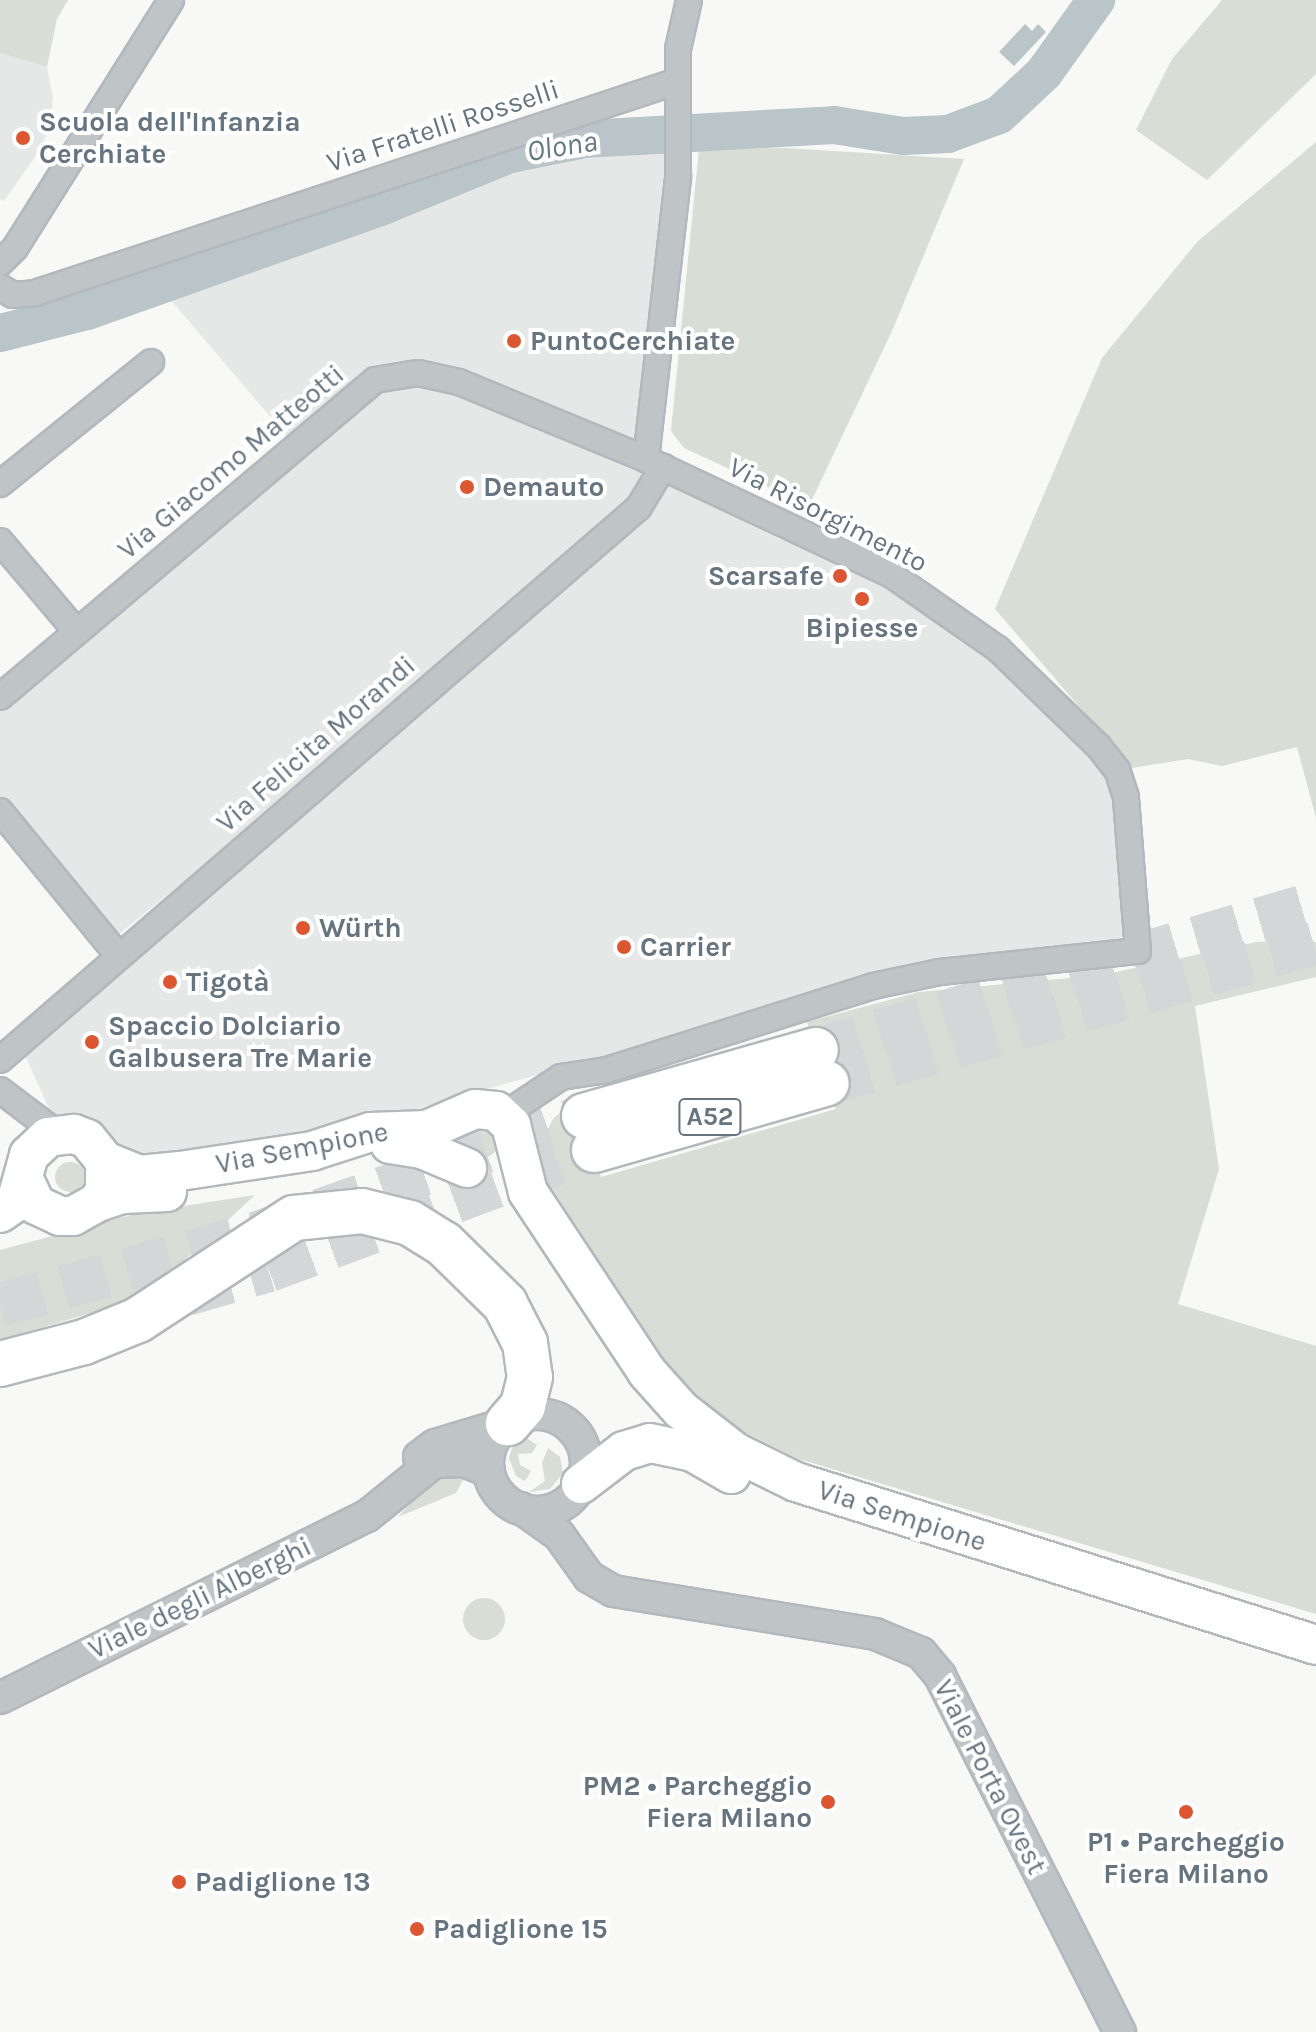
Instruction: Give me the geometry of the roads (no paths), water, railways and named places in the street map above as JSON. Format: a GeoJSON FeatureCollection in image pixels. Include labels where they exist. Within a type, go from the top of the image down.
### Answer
{"type":"FeatureCollection","features":[{"type":"Feature","properties":{"kind":"highway","name":"A52"},"geometry":{"type":"LineString","coordinates":[[589,1133],[821,1066]]}},
{"type":"Feature","properties":{"kind":"highway"},"geometry":{"type":"LineString","coordinates":[[0,1364],[84,1342],[138,1320],[294,1218],[362,1211],[410,1223],[444,1244],[505,1304],[525,1343],[530,1377],[523,1406],[508,1423]]}},
{"type":"Feature","properties":{"kind":"main road","name":"Via Sempione"},"geometry":{"type":"LineString","coordinates":[[105,1161],[139,1175],[312,1151],[371,1132],[497,1127],[521,1180],[570,1261],[647,1372],[700,1427],[778,1474],[896,1515],[1316,1645]]}},
{"type":"Feature","properties":{"kind":"main road"},"geometry":{"type":"LineString","coordinates":[[497,1127],[505,1163],[472,1170],[450,1142],[497,1127]]}},
{"type":"Feature","properties":{"kind":"main road"},"geometry":{"type":"LineString","coordinates":[[0,1213],[16,1202],[39,1155],[87,1139],[105,1161],[105,1190],[98,1202],[73,1216],[47,1212],[36,1205],[39,1155]]}},
{"type":"Feature","properties":{"kind":"main road","name":"Via Sempione"},"geometry":{"type":"LineString","coordinates":[[98,1202],[123,1194],[175,1191],[313,1168],[390,1144],[422,1149],[472,1170],[508,1192],[570,1261]]}},
{"type":"Feature","properties":{"kind":"main road"},"geometry":{"type":"LineString","coordinates":[[0,1236],[47,1212]]}},
{"type":"Feature","properties":{"kind":"main road"},"geometry":{"type":"LineString","coordinates":[[581,1484],[631,1448],[660,1443],[693,1452],[787,1500],[896,1515]]}},
{"type":"Feature","properties":{"kind":"street"},"geometry":{"type":"LineString","coordinates":[[0,263],[15,248],[171,0]]}},
{"type":"Feature","properties":{"kind":"street"},"geometry":{"type":"LineString","coordinates":[[654,463],[678,176],[680,28],[689,0]]}},
{"type":"Feature","properties":{"kind":"street","name":"Via Fratelli Rosselli"},"geometry":{"type":"LineString","coordinates":[[0,287],[13,295],[35,293],[678,81]]}},
{"type":"Feature","properties":{"kind":"street"},"geometry":{"type":"LineString","coordinates":[[0,484],[151,362]]}},
{"type":"Feature","properties":{"kind":"street","name":"Via Giacomo Matteotti"},"geometry":{"type":"LineString","coordinates":[[0,697],[375,380],[418,373],[459,382],[654,463]]}},
{"type":"Feature","properties":{"kind":"street","name":"Via Risorgimento"},"geometry":{"type":"LineString","coordinates":[[497,1127],[607,1070],[910,977],[1138,951],[1130,895],[1132,830],[1117,770],[1026,675],[954,617],[892,575],[654,463]]}},
{"type":"Feature","properties":{"kind":"street","name":"Via Felicita Morandi"},"geometry":{"type":"LineString","coordinates":[[0,1060],[117,954],[639,507],[654,463]]}},
{"type":"Feature","properties":{"kind":"street"},"geometry":{"type":"LineString","coordinates":[[0,541],[76,631]]}},
{"type":"Feature","properties":{"kind":"street"},"geometry":{"type":"LineString","coordinates":[[0,811],[117,954]]}},
{"type":"Feature","properties":{"kind":"street"},"geometry":{"type":"LineString","coordinates":[[5,1095],[39,1155]]}},
{"type":"Feature","properties":{"kind":"street"},"geometry":{"type":"LineString","coordinates":[[543,1415],[572,1428],[585,1454],[581,1484],[557,1507],[521,1508],[500,1494],[489,1471],[491,1445],[508,1423],[543,1415]]}},
{"type":"Feature","properties":{"kind":"street","name":"Viale degli Alberghi"},"geometry":{"type":"LineString","coordinates":[[397,1493],[419,1458],[435,1445],[508,1423]]}},
{"type":"Feature","properties":{"kind":"street","name":"Viale degli Alberghi"},"geometry":{"type":"LineString","coordinates":[[0,1698],[367,1516],[434,1462],[464,1461],[489,1471]]}},
{"type":"Feature","properties":{"kind":"street","name":"Viale Porta Ovest"},"geometry":{"type":"LineString","coordinates":[[581,1484],[577,1516],[584,1549],[602,1572],[642,1593]]}},
{"type":"Feature","properties":{"kind":"street","name":"Viale Porta Ovest"},"geometry":{"type":"LineString","coordinates":[[521,1508],[559,1535],[596,1583],[613,1591],[642,1593],[875,1634],[921,1653],[940,1676],[1120,2032]]}},
{"type":"Feature","properties":{"kind":"waterway","name":"Olona"},"geometry":{"type":"LineString","coordinates":[[0,333],[87,311],[383,206],[510,154],[585,139],[834,125],[903,136],[948,134],[999,115],[1044,73],[1096,0]]}},
{"type":"Feature","properties":{"kind":"tunnel"},"geometry":{"type":"LineString","coordinates":[[816,1050],[1316,903]]}},
{"type":"Feature","properties":{"kind":"tunnel"},"geometry":{"type":"LineString","coordinates":[[827,1083],[1316,943]]}},
{"type":"Feature","properties":{"kind":"tunnel"},"geometry":{"type":"LineString","coordinates":[[0,1305],[258,1233],[584,1116]]}},
{"type":"Feature","properties":{"kind":"tunnel"},"geometry":{"type":"LineString","coordinates":[[187,1294],[269,1270],[594,1150]]}},
{"type":"Feature","properties":{"kind":"place","name":"Scuola dell'Infanzia Cerchiate"},"geometry":{"type":"Point","coordinates":[23,138]}},
{"type":"Feature","properties":{"kind":"place","name":"PuntoCerchiate"},"geometry":{"type":"Point","coordinates":[514,341]}},
{"type":"Feature","properties":{"kind":"place","name":"Demauto"},"geometry":{"type":"Point","coordinates":[467,487]}},
{"type":"Feature","properties":{"kind":"place","name":"Scarsafe"},"geometry":{"type":"Point","coordinates":[840,576]}},
{"type":"Feature","properties":{"kind":"place","name":"Bipiesse"},"geometry":{"type":"Point","coordinates":[862,599]}},
{"type":"Feature","properties":{"kind":"place","name":"Würth"},"geometry":{"type":"Point","coordinates":[303,928]}},
{"type":"Feature","properties":{"kind":"place","name":"Carrier"},"geometry":{"type":"Point","coordinates":[624,947]}},
{"type":"Feature","properties":{"kind":"place","name":"Tigotà"},"geometry":{"type":"Point","coordinates":[170,982]}},
{"type":"Feature","properties":{"kind":"place","name":"Spaccio Dolciario Galbusera Tre Marie"},"geometry":{"type":"Point","coordinates":[92,1042]}},
{"type":"Feature","properties":{"kind":"place","name":"PM2 • Parcheggio Fiera Milano"},"geometry":{"type":"Point","coordinates":[828,1802]}},
{"type":"Feature","properties":{"kind":"place","name":"P1 • Parcheggio Fiera Milano"},"geometry":{"type":"Point","coordinates":[1186,1812]}},
{"type":"Feature","properties":{"kind":"place","name":"Padiglione 13"},"geometry":{"type":"Point","coordinates":[179,1882]}},
{"type":"Feature","properties":{"kind":"place","name":"Padiglione 15"},"geometry":{"type":"Point","coordinates":[417,1929]}}]}
